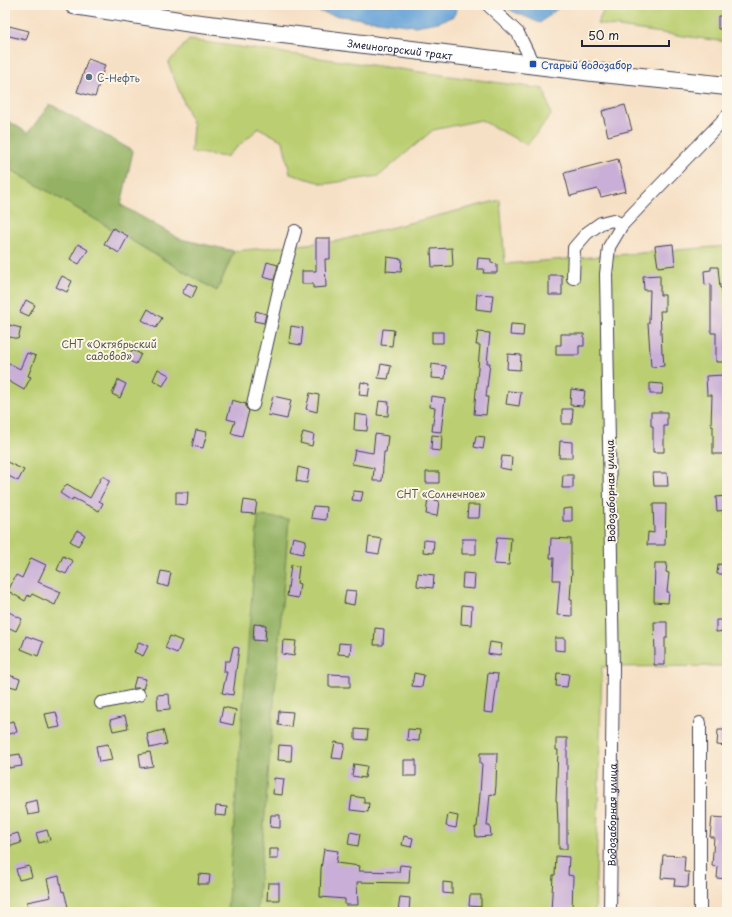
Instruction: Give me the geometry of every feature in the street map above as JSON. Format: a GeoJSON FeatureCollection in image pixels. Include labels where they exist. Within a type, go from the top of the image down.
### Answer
{"type":"FeatureCollection","features":[{"type":"Feature","properties":{"kind":"highway","name":"Змеиногорский тракт"},"geometry":{"type":"LineString","coordinates":[[74,5],[192,23],[727,86]]}},
{"type":"Feature","properties":{"kind":"street"},"geometry":{"type":"LineString","coordinates":[[488,5],[518,33],[532,64]]}},
{"type":"Feature","properties":{"kind":"street","name":"Водозаборная улица"},"geometry":{"type":"LineString","coordinates":[[610,912],[613,669],[606,274],[609,248],[622,225],[727,116]]}},
{"type":"Feature","properties":{"kind":"street"},"geometry":{"type":"LineString","coordinates":[[573,278],[574,248],[587,233],[601,223],[613,220],[622,225]]}},
{"type":"Feature","properties":{"kind":"street"},"geometry":{"type":"LineString","coordinates":[[253,405],[281,281],[296,231]]}},
{"type":"Feature","properties":{"kind":"street"},"geometry":{"type":"LineString","coordinates":[[101,703],[139,695]]}},
{"type":"Feature","properties":{"kind":"street"},"geometry":{"type":"LineString","coordinates":[[700,722],[700,912]]}},
{"type":"Feature","properties":{"kind":"green space"},"geometry":{"type":"Polygon","coordinates":[[[606,5],[727,5],[727,42],[597,24],[606,5]]]}},
{"type":"Feature","properties":{"kind":"green space"},"geometry":{"type":"Polygon","coordinates":[[[189,40],[544,89],[551,115],[527,145],[481,120],[433,130],[379,176],[325,184],[290,174],[283,141],[259,128],[226,157],[191,152],[193,125],[168,63],[189,40]]]}},
{"type":"Feature","properties":{"kind":"green space"},"geometry":{"type":"Polygon","coordinates":[[[50,104],[133,151],[121,205],[180,239],[234,251],[217,291],[5,166],[5,119],[28,133],[50,104]]]}},
{"type":"Feature","properties":{"kind":"green space","name":"СНТ «Солнечное»"},"geometry":{"type":"Polygon","coordinates":[[[5,166],[217,291],[234,251],[338,241],[500,200],[505,264],[727,246],[727,666],[602,667],[595,912],[5,912],[5,166]]]}},
{"type":"Feature","properties":{"kind":"green space"},"geometry":{"type":"Polygon","coordinates":[[[258,516],[289,519],[257,912],[227,912],[258,516]]]}},
{"type":"Feature","properties":{"kind":"water"},"geometry":{"type":"Polygon","coordinates":[[[293,5],[458,5],[454,16],[438,22],[415,26],[333,15],[293,5]]]}},
{"type":"Feature","properties":{"kind":"water"},"geometry":{"type":"Polygon","coordinates":[[[504,5],[562,5],[540,23],[510,10],[504,5]]]}},
{"type":"Feature","properties":{"kind":"building"},"geometry":{"type":"Polygon","coordinates":[[[718,16],[727,16],[727,29],[718,29],[718,16]]]}},
{"type":"Feature","properties":{"kind":"building"},"geometry":{"type":"Polygon","coordinates":[[[5,25],[29,31],[26,40],[5,35],[5,25]]]}},
{"type":"Feature","properties":{"kind":"building"},"geometry":{"type":"Polygon","coordinates":[[[88,59],[105,65],[95,97],[77,92],[88,59]]]}},
{"type":"Feature","properties":{"kind":"building"},"geometry":{"type":"Polygon","coordinates":[[[625,105],[632,130],[608,136],[602,111],[625,105]]]}},
{"type":"Feature","properties":{"kind":"building"},"geometry":{"type":"Polygon","coordinates":[[[618,159],[626,191],[601,197],[598,189],[570,196],[564,173],[618,159]]]}},
{"type":"Feature","properties":{"kind":"building"},"geometry":{"type":"Polygon","coordinates":[[[113,228],[128,236],[119,253],[104,244],[113,228]]]}},
{"type":"Feature","properties":{"kind":"building"},"geometry":{"type":"Polygon","coordinates":[[[316,238],[330,238],[330,259],[325,259],[326,287],[313,288],[313,284],[302,284],[302,271],[316,271],[316,238]]]}},
{"type":"Feature","properties":{"kind":"building"},"geometry":{"type":"Polygon","coordinates":[[[78,244],[88,250],[79,264],[70,259],[78,244]]]}},
{"type":"Feature","properties":{"kind":"building"},"geometry":{"type":"Polygon","coordinates":[[[673,244],[675,265],[658,267],[655,246],[673,244]]]}},
{"type":"Feature","properties":{"kind":"building"},"geometry":{"type":"Polygon","coordinates":[[[452,248],[453,266],[432,267],[431,249],[452,248]]]}},
{"type":"Feature","properties":{"kind":"building"},"geometry":{"type":"Polygon","coordinates":[[[387,257],[402,259],[401,272],[386,271],[387,257]]]}},
{"type":"Feature","properties":{"kind":"building"},"geometry":{"type":"Polygon","coordinates":[[[478,258],[491,259],[491,263],[497,264],[497,273],[483,273],[484,269],[477,269],[478,258]]]}},
{"type":"Feature","properties":{"kind":"building"},"geometry":{"type":"Polygon","coordinates":[[[267,262],[278,265],[274,280],[263,277],[267,262]]]}},
{"type":"Feature","properties":{"kind":"building"},"geometry":{"type":"Polygon","coordinates":[[[711,267],[718,267],[720,288],[722,288],[723,311],[726,311],[726,362],[716,362],[716,333],[711,333],[711,284],[705,285],[704,271],[711,270],[711,267]]]}},
{"type":"Feature","properties":{"kind":"building"},"geometry":{"type":"Polygon","coordinates":[[[549,275],[562,275],[562,295],[549,295],[549,275]]]}},
{"type":"Feature","properties":{"kind":"building"},"geometry":{"type":"Polygon","coordinates":[[[660,275],[660,295],[665,295],[665,311],[660,311],[664,366],[651,367],[648,323],[650,290],[644,290],[643,276],[660,275]]]}},
{"type":"Feature","properties":{"kind":"building"},"geometry":{"type":"Polygon","coordinates":[[[62,276],[72,281],[67,292],[56,287],[62,276]]]}},
{"type":"Feature","properties":{"kind":"building"},"geometry":{"type":"Polygon","coordinates":[[[188,283],[197,287],[192,298],[182,293],[188,283]]]}},
{"type":"Feature","properties":{"kind":"building"},"geometry":{"type":"Polygon","coordinates":[[[477,294],[493,295],[491,311],[476,309],[477,294]]]}},
{"type":"Feature","properties":{"kind":"building"},"geometry":{"type":"Polygon","coordinates":[[[26,300],[35,305],[29,316],[20,312],[26,300]]]}},
{"type":"Feature","properties":{"kind":"building"},"geometry":{"type":"Polygon","coordinates":[[[148,309],[162,318],[156,328],[142,320],[148,309]]]}},
{"type":"Feature","properties":{"kind":"building"},"geometry":{"type":"Polygon","coordinates":[[[256,311],[266,314],[264,323],[254,321],[256,311]]]}},
{"type":"Feature","properties":{"kind":"building"},"geometry":{"type":"Polygon","coordinates":[[[511,324],[524,325],[523,336],[510,335],[511,324]]]}},
{"type":"Feature","properties":{"kind":"building"},"geometry":{"type":"Polygon","coordinates":[[[9,325],[21,328],[18,339],[6,336],[9,325]]]}},
{"type":"Feature","properties":{"kind":"building"},"geometry":{"type":"Polygon","coordinates":[[[291,326],[303,328],[301,345],[289,343],[291,326]]]}},
{"type":"Feature","properties":{"kind":"building"},"geometry":{"type":"Polygon","coordinates":[[[383,329],[394,330],[392,346],[381,345],[383,329]]]}},
{"type":"Feature","properties":{"kind":"building"},"geometry":{"type":"Polygon","coordinates":[[[432,332],[443,332],[443,343],[432,343],[432,332]]]}},
{"type":"Feature","properties":{"kind":"building"},"geometry":{"type":"Polygon","coordinates":[[[478,332],[490,333],[487,363],[490,363],[486,397],[488,397],[486,415],[474,414],[480,345],[476,345],[478,332]]]}},
{"type":"Feature","properties":{"kind":"building"},"geometry":{"type":"Polygon","coordinates":[[[561,334],[584,334],[584,346],[579,346],[579,355],[556,355],[556,345],[561,345],[561,334]]]}},
{"type":"Feature","properties":{"kind":"building"},"geometry":{"type":"Polygon","coordinates":[[[132,350],[141,354],[136,364],[127,360],[132,350]]]}},
{"type":"Feature","properties":{"kind":"building"},"geometry":{"type":"Polygon","coordinates":[[[27,353],[36,356],[28,376],[31,377],[24,390],[5,379],[5,361],[20,369],[27,353]]]}},
{"type":"Feature","properties":{"kind":"building"},"geometry":{"type":"Polygon","coordinates":[[[508,354],[521,355],[520,370],[507,369],[508,354]]]}},
{"type":"Feature","properties":{"kind":"building"},"geometry":{"type":"Polygon","coordinates":[[[381,364],[391,366],[388,379],[378,378],[381,364]]]}},
{"type":"Feature","properties":{"kind":"building"},"geometry":{"type":"Polygon","coordinates":[[[432,364],[446,366],[445,379],[431,378],[432,364]]]}},
{"type":"Feature","properties":{"kind":"building"},"geometry":{"type":"Polygon","coordinates":[[[158,369],[169,375],[163,386],[153,380],[158,369]]]}},
{"type":"Feature","properties":{"kind":"building"},"geometry":{"type":"Polygon","coordinates":[[[724,375],[726,409],[724,439],[727,440],[726,454],[713,454],[713,426],[711,426],[712,395],[707,395],[706,376],[724,375]]]}},
{"type":"Feature","properties":{"kind":"building"},"geometry":{"type":"Polygon","coordinates":[[[118,380],[126,384],[120,398],[112,394],[118,380]]]}},
{"type":"Feature","properties":{"kind":"building"},"geometry":{"type":"Polygon","coordinates":[[[361,382],[370,384],[368,396],[359,395],[361,382]]]}},
{"type":"Feature","properties":{"kind":"building"},"geometry":{"type":"Polygon","coordinates":[[[650,383],[663,384],[662,394],[650,394],[650,383]]]}},
{"type":"Feature","properties":{"kind":"building"},"geometry":{"type":"Polygon","coordinates":[[[571,389],[585,391],[583,406],[570,405],[571,389]]]}},
{"type":"Feature","properties":{"kind":"building"},"geometry":{"type":"Polygon","coordinates":[[[508,391],[521,392],[519,406],[506,404],[508,391]]]}},
{"type":"Feature","properties":{"kind":"building"},"geometry":{"type":"Polygon","coordinates":[[[310,393],[319,395],[317,412],[306,409],[310,393]]]}},
{"type":"Feature","properties":{"kind":"building"},"geometry":{"type":"Polygon","coordinates":[[[273,396],[291,400],[287,419],[268,415],[273,396]]]}},
{"type":"Feature","properties":{"kind":"building"},"geometry":{"type":"Polygon","coordinates":[[[431,396],[445,398],[441,432],[432,431],[435,408],[430,407],[431,396]]]}},
{"type":"Feature","properties":{"kind":"building"},"geometry":{"type":"Polygon","coordinates":[[[232,400],[246,404],[246,408],[249,411],[242,436],[231,433],[235,421],[227,419],[232,400]]]}},
{"type":"Feature","properties":{"kind":"building"},"geometry":{"type":"Polygon","coordinates":[[[379,401],[389,402],[388,416],[377,415],[379,401]]]}},
{"type":"Feature","properties":{"kind":"building"},"geometry":{"type":"Polygon","coordinates":[[[562,409],[573,409],[572,424],[562,424],[562,409]]]}},
{"type":"Feature","properties":{"kind":"building"},"geometry":{"type":"Polygon","coordinates":[[[651,412],[667,412],[667,426],[664,426],[664,452],[653,452],[653,426],[651,426],[651,412]]]}},
{"type":"Feature","properties":{"kind":"building"},"geometry":{"type":"Polygon","coordinates":[[[355,414],[368,416],[367,431],[354,430],[355,414]]]}},
{"type":"Feature","properties":{"kind":"building"},"geometry":{"type":"Polygon","coordinates":[[[196,430],[207,432],[203,448],[192,446],[196,430]]]}},
{"type":"Feature","properties":{"kind":"building"},"geometry":{"type":"Polygon","coordinates":[[[303,432],[314,435],[312,446],[300,443],[303,432]]]}},
{"type":"Feature","properties":{"kind":"building"},"geometry":{"type":"Polygon","coordinates":[[[375,434],[388,436],[386,452],[384,452],[382,481],[373,481],[374,468],[352,464],[355,450],[373,453],[375,434]]]}},
{"type":"Feature","properties":{"kind":"building"},"geometry":{"type":"Polygon","coordinates":[[[432,435],[442,436],[441,451],[431,450],[432,435]]]}},
{"type":"Feature","properties":{"kind":"building"},"geometry":{"type":"Polygon","coordinates":[[[476,436],[485,437],[483,449],[474,447],[476,436]]]}},
{"type":"Feature","properties":{"kind":"building"},"geometry":{"type":"Polygon","coordinates":[[[560,441],[572,442],[572,458],[559,458],[560,441]]]}},
{"type":"Feature","properties":{"kind":"building"},"geometry":{"type":"Polygon","coordinates":[[[502,456],[512,457],[511,470],[500,468],[502,456]]]}},
{"type":"Feature","properties":{"kind":"building"},"geometry":{"type":"Polygon","coordinates":[[[5,461],[24,470],[18,481],[5,474],[5,461]]]}},
{"type":"Feature","properties":{"kind":"building"},"geometry":{"type":"Polygon","coordinates":[[[298,467],[309,470],[307,483],[296,481],[298,467]]]}},
{"type":"Feature","properties":{"kind":"building"},"geometry":{"type":"Polygon","coordinates":[[[426,472],[439,472],[439,483],[426,483],[426,472]]]}},
{"type":"Feature","properties":{"kind":"building"},"geometry":{"type":"Polygon","coordinates":[[[653,473],[667,473],[668,486],[654,486],[653,473]]]}},
{"type":"Feature","properties":{"kind":"building"},"geometry":{"type":"Polygon","coordinates":[[[563,475],[573,475],[573,488],[562,488],[563,475]]]}},
{"type":"Feature","properties":{"kind":"building"},"geometry":{"type":"Polygon","coordinates":[[[102,476],[110,480],[99,501],[103,503],[99,511],[73,498],[72,501],[60,493],[67,484],[90,498],[102,476]]]}},
{"type":"Feature","properties":{"kind":"building"},"geometry":{"type":"Polygon","coordinates":[[[354,491],[363,492],[361,501],[352,500],[354,491]]]}},
{"type":"Feature","properties":{"kind":"building"},"geometry":{"type":"Polygon","coordinates":[[[176,492],[188,492],[187,505],[176,504],[176,492]]]}},
{"type":"Feature","properties":{"kind":"building"},"geometry":{"type":"Polygon","coordinates":[[[727,496],[727,510],[717,511],[716,497],[727,496]]]}},
{"type":"Feature","properties":{"kind":"building"},"geometry":{"type":"Polygon","coordinates":[[[428,499],[439,501],[437,516],[426,514],[428,499]]]}},
{"type":"Feature","properties":{"kind":"building"},"geometry":{"type":"Polygon","coordinates":[[[244,500],[257,502],[255,514],[242,513],[244,500]]]}},
{"type":"Feature","properties":{"kind":"building"},"geometry":{"type":"Polygon","coordinates":[[[653,504],[666,504],[665,545],[647,545],[648,532],[654,533],[653,504]]]}},
{"type":"Feature","properties":{"kind":"building"},"geometry":{"type":"Polygon","coordinates":[[[468,505],[480,505],[479,518],[467,518],[468,505]]]}},
{"type":"Feature","properties":{"kind":"building"},"geometry":{"type":"Polygon","coordinates":[[[313,506],[327,507],[326,520],[311,518],[313,506]]]}},
{"type":"Feature","properties":{"kind":"building"},"geometry":{"type":"Polygon","coordinates":[[[572,508],[572,521],[563,521],[563,509],[572,508]]]}},
{"type":"Feature","properties":{"kind":"building"},"geometry":{"type":"Polygon","coordinates":[[[77,530],[85,535],[78,546],[70,541],[77,530]]]}},
{"type":"Feature","properties":{"kind":"building"},"geometry":{"type":"Polygon","coordinates":[[[293,537],[306,540],[303,554],[290,551],[293,537]]]}},
{"type":"Feature","properties":{"kind":"building"},"geometry":{"type":"Polygon","coordinates":[[[369,537],[382,539],[379,554],[367,552],[369,537]]]}},
{"type":"Feature","properties":{"kind":"building"},"geometry":{"type":"Polygon","coordinates":[[[497,537],[511,538],[509,565],[494,564],[497,537]]]}},
{"type":"Feature","properties":{"kind":"building"},"geometry":{"type":"Polygon","coordinates":[[[551,538],[571,539],[572,570],[570,600],[572,600],[572,616],[557,615],[560,580],[553,580],[554,558],[550,558],[551,538]]]}},
{"type":"Feature","properties":{"kind":"building"},"geometry":{"type":"Polygon","coordinates":[[[462,539],[476,539],[476,554],[462,554],[462,539]]]}},
{"type":"Feature","properties":{"kind":"building"},"geometry":{"type":"Polygon","coordinates":[[[424,540],[434,541],[433,553],[423,552],[424,540]]]}},
{"type":"Feature","properties":{"kind":"building"},"geometry":{"type":"Polygon","coordinates":[[[63,556],[73,561],[66,574],[57,570],[63,556]]]}},
{"type":"Feature","properties":{"kind":"building"},"geometry":{"type":"Polygon","coordinates":[[[31,558],[46,565],[38,582],[61,592],[55,605],[32,594],[30,597],[28,595],[25,601],[8,591],[16,575],[22,578],[31,558]]]}},
{"type":"Feature","properties":{"kind":"building"},"geometry":{"type":"Polygon","coordinates":[[[655,563],[667,563],[666,572],[669,573],[667,592],[669,592],[668,603],[654,602],[655,563]]]}},
{"type":"Feature","properties":{"kind":"building"},"geometry":{"type":"Polygon","coordinates":[[[718,564],[727,565],[727,574],[717,574],[718,564]]]}},
{"type":"Feature","properties":{"kind":"building"},"geometry":{"type":"Polygon","coordinates":[[[291,565],[299,566],[297,583],[300,584],[298,598],[287,596],[291,565]]]}},
{"type":"Feature","properties":{"kind":"building"},"geometry":{"type":"Polygon","coordinates":[[[161,571],[171,573],[168,587],[158,584],[161,571]]]}},
{"type":"Feature","properties":{"kind":"building"},"geometry":{"type":"Polygon","coordinates":[[[418,573],[434,575],[433,588],[417,586],[418,573]]]}},
{"type":"Feature","properties":{"kind":"building"},"geometry":{"type":"Polygon","coordinates":[[[463,573],[475,574],[474,589],[462,588],[463,573]]]}},
{"type":"Feature","properties":{"kind":"building"},"geometry":{"type":"Polygon","coordinates":[[[346,590],[356,591],[354,605],[344,603],[346,590]]]}},
{"type":"Feature","properties":{"kind":"building"},"geometry":{"type":"Polygon","coordinates":[[[462,605],[472,606],[471,625],[461,624],[462,605]]]}},
{"type":"Feature","properties":{"kind":"building"},"geometry":{"type":"Polygon","coordinates":[[[9,612],[22,619],[16,631],[5,626],[5,620],[9,612]]]}},
{"type":"Feature","properties":{"kind":"building"},"geometry":{"type":"Polygon","coordinates":[[[716,620],[726,620],[727,631],[716,632],[716,620]]]}},
{"type":"Feature","properties":{"kind":"building"},"geometry":{"type":"Polygon","coordinates":[[[654,622],[667,622],[667,638],[665,638],[665,665],[654,665],[654,622]]]}},
{"type":"Feature","properties":{"kind":"building"},"geometry":{"type":"Polygon","coordinates":[[[254,624],[266,625],[265,641],[253,640],[254,624]]]}},
{"type":"Feature","properties":{"kind":"building"},"geometry":{"type":"Polygon","coordinates":[[[375,628],[384,629],[383,645],[374,645],[375,628]]]}},
{"type":"Feature","properties":{"kind":"building"},"geometry":{"type":"Polygon","coordinates":[[[26,636],[43,642],[38,656],[21,649],[26,636]]]}},
{"type":"Feature","properties":{"kind":"building"},"geometry":{"type":"Polygon","coordinates":[[[170,636],[182,641],[177,653],[165,648],[170,636]]]}},
{"type":"Feature","properties":{"kind":"building"},"geometry":{"type":"Polygon","coordinates":[[[555,638],[565,638],[565,651],[555,650],[555,638]]]}},
{"type":"Feature","properties":{"kind":"building"},"geometry":{"type":"Polygon","coordinates":[[[283,640],[296,641],[294,656],[282,654],[283,640]]]}},
{"type":"Feature","properties":{"kind":"building"},"geometry":{"type":"Polygon","coordinates":[[[139,642],[148,646],[143,656],[134,652],[139,642]]]}},
{"type":"Feature","properties":{"kind":"building"},"geometry":{"type":"Polygon","coordinates":[[[490,642],[502,644],[500,656],[488,654],[490,642]]]}},
{"type":"Feature","properties":{"kind":"building"},"geometry":{"type":"Polygon","coordinates":[[[339,643],[351,644],[350,655],[338,654],[339,643]]]}},
{"type":"Feature","properties":{"kind":"building"},"geometry":{"type":"Polygon","coordinates":[[[233,647],[239,648],[233,695],[222,693],[227,672],[224,672],[225,661],[230,661],[233,647]]]}},
{"type":"Feature","properties":{"kind":"building"},"geometry":{"type":"Polygon","coordinates":[[[414,673],[424,675],[422,687],[412,686],[414,673]]]}},
{"type":"Feature","properties":{"kind":"building"},"geometry":{"type":"Polygon","coordinates":[[[488,673],[498,674],[493,713],[484,712],[488,673]]]}},
{"type":"Feature","properties":{"kind":"building"},"geometry":{"type":"Polygon","coordinates":[[[557,673],[569,674],[567,687],[556,686],[557,673]]]}},
{"type":"Feature","properties":{"kind":"building"},"geometry":{"type":"Polygon","coordinates":[[[329,674],[350,675],[350,687],[329,687],[329,674]]]}},
{"type":"Feature","properties":{"kind":"building"},"geometry":{"type":"Polygon","coordinates":[[[9,675],[20,679],[17,688],[6,685],[9,675]]]}},
{"type":"Feature","properties":{"kind":"building"},"geometry":{"type":"Polygon","coordinates":[[[136,677],[146,679],[143,689],[133,688],[136,677]]]}},
{"type":"Feature","properties":{"kind":"building"},"geometry":{"type":"Polygon","coordinates":[[[169,694],[170,709],[158,710],[157,695],[169,694]]]}},
{"type":"Feature","properties":{"kind":"building"},"geometry":{"type":"Polygon","coordinates":[[[223,707],[236,710],[233,725],[220,722],[223,707]]]}},
{"type":"Feature","properties":{"kind":"building"},"geometry":{"type":"Polygon","coordinates":[[[279,711],[293,712],[291,727],[278,725],[279,711]]]}},
{"type":"Feature","properties":{"kind":"building"},"geometry":{"type":"Polygon","coordinates":[[[56,712],[60,727],[49,729],[45,714],[56,712]]]}},
{"type":"Feature","properties":{"kind":"building"},"geometry":{"type":"Polygon","coordinates":[[[125,716],[128,728],[113,731],[110,720],[125,716]]]}},
{"type":"Feature","properties":{"kind":"building"},"geometry":{"type":"Polygon","coordinates":[[[14,721],[17,732],[5,735],[5,723],[14,721]]]}},
{"type":"Feature","properties":{"kind":"building"},"geometry":{"type":"Polygon","coordinates":[[[355,729],[368,730],[367,740],[355,739],[355,729]]]}},
{"type":"Feature","properties":{"kind":"building"},"geometry":{"type":"Polygon","coordinates":[[[408,729],[420,730],[419,741],[407,740],[408,729]]]}},
{"type":"Feature","properties":{"kind":"building"},"geometry":{"type":"Polygon","coordinates":[[[163,730],[167,744],[150,748],[147,734],[163,730]]]}},
{"type":"Feature","properties":{"kind":"building"},"geometry":{"type":"Polygon","coordinates":[[[718,730],[727,730],[727,746],[717,745],[718,730]]]}},
{"type":"Feature","properties":{"kind":"building"},"geometry":{"type":"Polygon","coordinates":[[[556,738],[567,738],[567,849],[559,849],[559,824],[556,801],[558,750],[556,750],[556,738]]]}},
{"type":"Feature","properties":{"kind":"building"},"geometry":{"type":"Polygon","coordinates":[[[335,742],[345,744],[342,759],[332,758],[335,742]]]}},
{"type":"Feature","properties":{"kind":"building"},"geometry":{"type":"Polygon","coordinates":[[[108,744],[112,760],[99,762],[96,746],[108,744]]]}},
{"type":"Feature","properties":{"kind":"building"},"geometry":{"type":"Polygon","coordinates":[[[279,745],[292,746],[291,761],[278,760],[279,745]]]}},
{"type":"Feature","properties":{"kind":"building"},"geometry":{"type":"Polygon","coordinates":[[[150,752],[153,766],[141,768],[139,754],[150,752]]]}},
{"type":"Feature","properties":{"kind":"building"},"geometry":{"type":"Polygon","coordinates":[[[480,753],[497,753],[496,785],[495,795],[490,794],[487,826],[490,826],[491,836],[476,837],[475,827],[477,827],[482,763],[480,763],[480,753]]]}},
{"type":"Feature","properties":{"kind":"building"},"geometry":{"type":"Polygon","coordinates":[[[20,754],[22,766],[9,768],[7,756],[20,754]]]}},
{"type":"Feature","properties":{"kind":"building"},"geometry":{"type":"Polygon","coordinates":[[[404,760],[416,760],[416,776],[404,776],[404,760]]]}},
{"type":"Feature","properties":{"kind":"building"},"geometry":{"type":"Polygon","coordinates":[[[354,764],[367,766],[365,778],[352,776],[354,764]]]}},
{"type":"Feature","properties":{"kind":"building"},"geometry":{"type":"Polygon","coordinates":[[[274,778],[284,779],[282,795],[273,794],[274,778]]]}},
{"type":"Feature","properties":{"kind":"building"},"geometry":{"type":"Polygon","coordinates":[[[352,796],[364,798],[364,803],[369,803],[368,812],[350,810],[352,796]]]}},
{"type":"Feature","properties":{"kind":"building"},"geometry":{"type":"Polygon","coordinates":[[[37,800],[39,813],[28,815],[25,803],[37,800]]]}},
{"type":"Feature","properties":{"kind":"building"},"geometry":{"type":"Polygon","coordinates":[[[216,806],[227,807],[226,816],[215,815],[216,806]]]}},
{"type":"Feature","properties":{"kind":"building"},"geometry":{"type":"Polygon","coordinates":[[[448,814],[458,816],[456,828],[446,826],[448,814]]]}},
{"type":"Feature","properties":{"kind":"building"},"geometry":{"type":"Polygon","coordinates":[[[271,815],[280,815],[280,828],[270,827],[271,815]]]}},
{"type":"Feature","properties":{"kind":"building"},"geometry":{"type":"Polygon","coordinates":[[[712,817],[726,818],[724,850],[727,850],[727,879],[717,878],[718,867],[712,866],[714,837],[710,837],[712,817]]]}},
{"type":"Feature","properties":{"kind":"building"},"geometry":{"type":"Polygon","coordinates":[[[47,830],[50,840],[39,843],[36,833],[47,830]]]}},
{"type":"Feature","properties":{"kind":"building"},"geometry":{"type":"Polygon","coordinates":[[[350,832],[360,834],[358,846],[348,844],[350,832]]]}},
{"type":"Feature","properties":{"kind":"building"},"geometry":{"type":"Polygon","coordinates":[[[18,833],[21,843],[11,846],[8,836],[18,833]]]}},
{"type":"Feature","properties":{"kind":"building"},"geometry":{"type":"Polygon","coordinates":[[[404,836],[413,838],[411,847],[402,845],[404,836]]]}},
{"type":"Feature","properties":{"kind":"building"},"geometry":{"type":"Polygon","coordinates":[[[269,849],[278,849],[278,859],[269,859],[269,849]]]}},
{"type":"Feature","properties":{"kind":"building"},"geometry":{"type":"Polygon","coordinates":[[[324,849],[338,851],[336,863],[360,866],[359,871],[399,872],[400,865],[410,866],[409,883],[357,882],[358,905],[345,905],[345,899],[320,897],[321,869],[324,849]]]}},
{"type":"Feature","properties":{"kind":"building"},"geometry":{"type":"Polygon","coordinates":[[[663,855],[685,856],[684,872],[689,872],[688,887],[674,886],[675,879],[661,878],[663,855]]]}},
{"type":"Feature","properties":{"kind":"building"},"geometry":{"type":"Polygon","coordinates":[[[556,856],[569,857],[568,875],[573,876],[572,912],[551,912],[553,875],[555,875],[556,856]]]}},
{"type":"Feature","properties":{"kind":"building"},"geometry":{"type":"Polygon","coordinates":[[[29,866],[32,877],[19,880],[16,869],[29,866]]]}},
{"type":"Feature","properties":{"kind":"building"},"geometry":{"type":"Polygon","coordinates":[[[199,874],[210,875],[209,884],[198,884],[199,874]]]}},
{"type":"Feature","properties":{"kind":"building"},"geometry":{"type":"Polygon","coordinates":[[[59,876],[62,892],[64,891],[68,907],[56,910],[55,907],[28,912],[27,902],[51,897],[47,879],[59,876]]]}},
{"type":"Feature","properties":{"kind":"building"},"geometry":{"type":"Polygon","coordinates":[[[443,882],[452,883],[452,894],[443,893],[443,882]]]}},
{"type":"Feature","properties":{"kind":"building"},"geometry":{"type":"Polygon","coordinates":[[[268,883],[279,883],[279,900],[267,900],[268,883]]]}},
{"type":"Feature","properties":{"kind":"building"},"geometry":{"type":"Polygon","coordinates":[[[470,895],[481,895],[481,907],[469,906],[470,895]]]}},
{"type":"Feature","properties":{"kind":"building"},"geometry":{"type":"Polygon","coordinates":[[[400,897],[410,898],[409,912],[398,912],[400,897]]]}},
{"type":"Feature","properties":{"kind":"place","name":"Старый водозабор"},"geometry":{"type":"Point","coordinates":[533,64]}},
{"type":"Feature","properties":{"kind":"place","name":"С-Нефть"},"geometry":{"type":"Point","coordinates":[89,77]}},
{"type":"Feature","properties":{"kind":"park label","name":"СНТ «Октябрьский садовод»"},"geometry":{"type":"Point","coordinates":[109,348]}}]}
